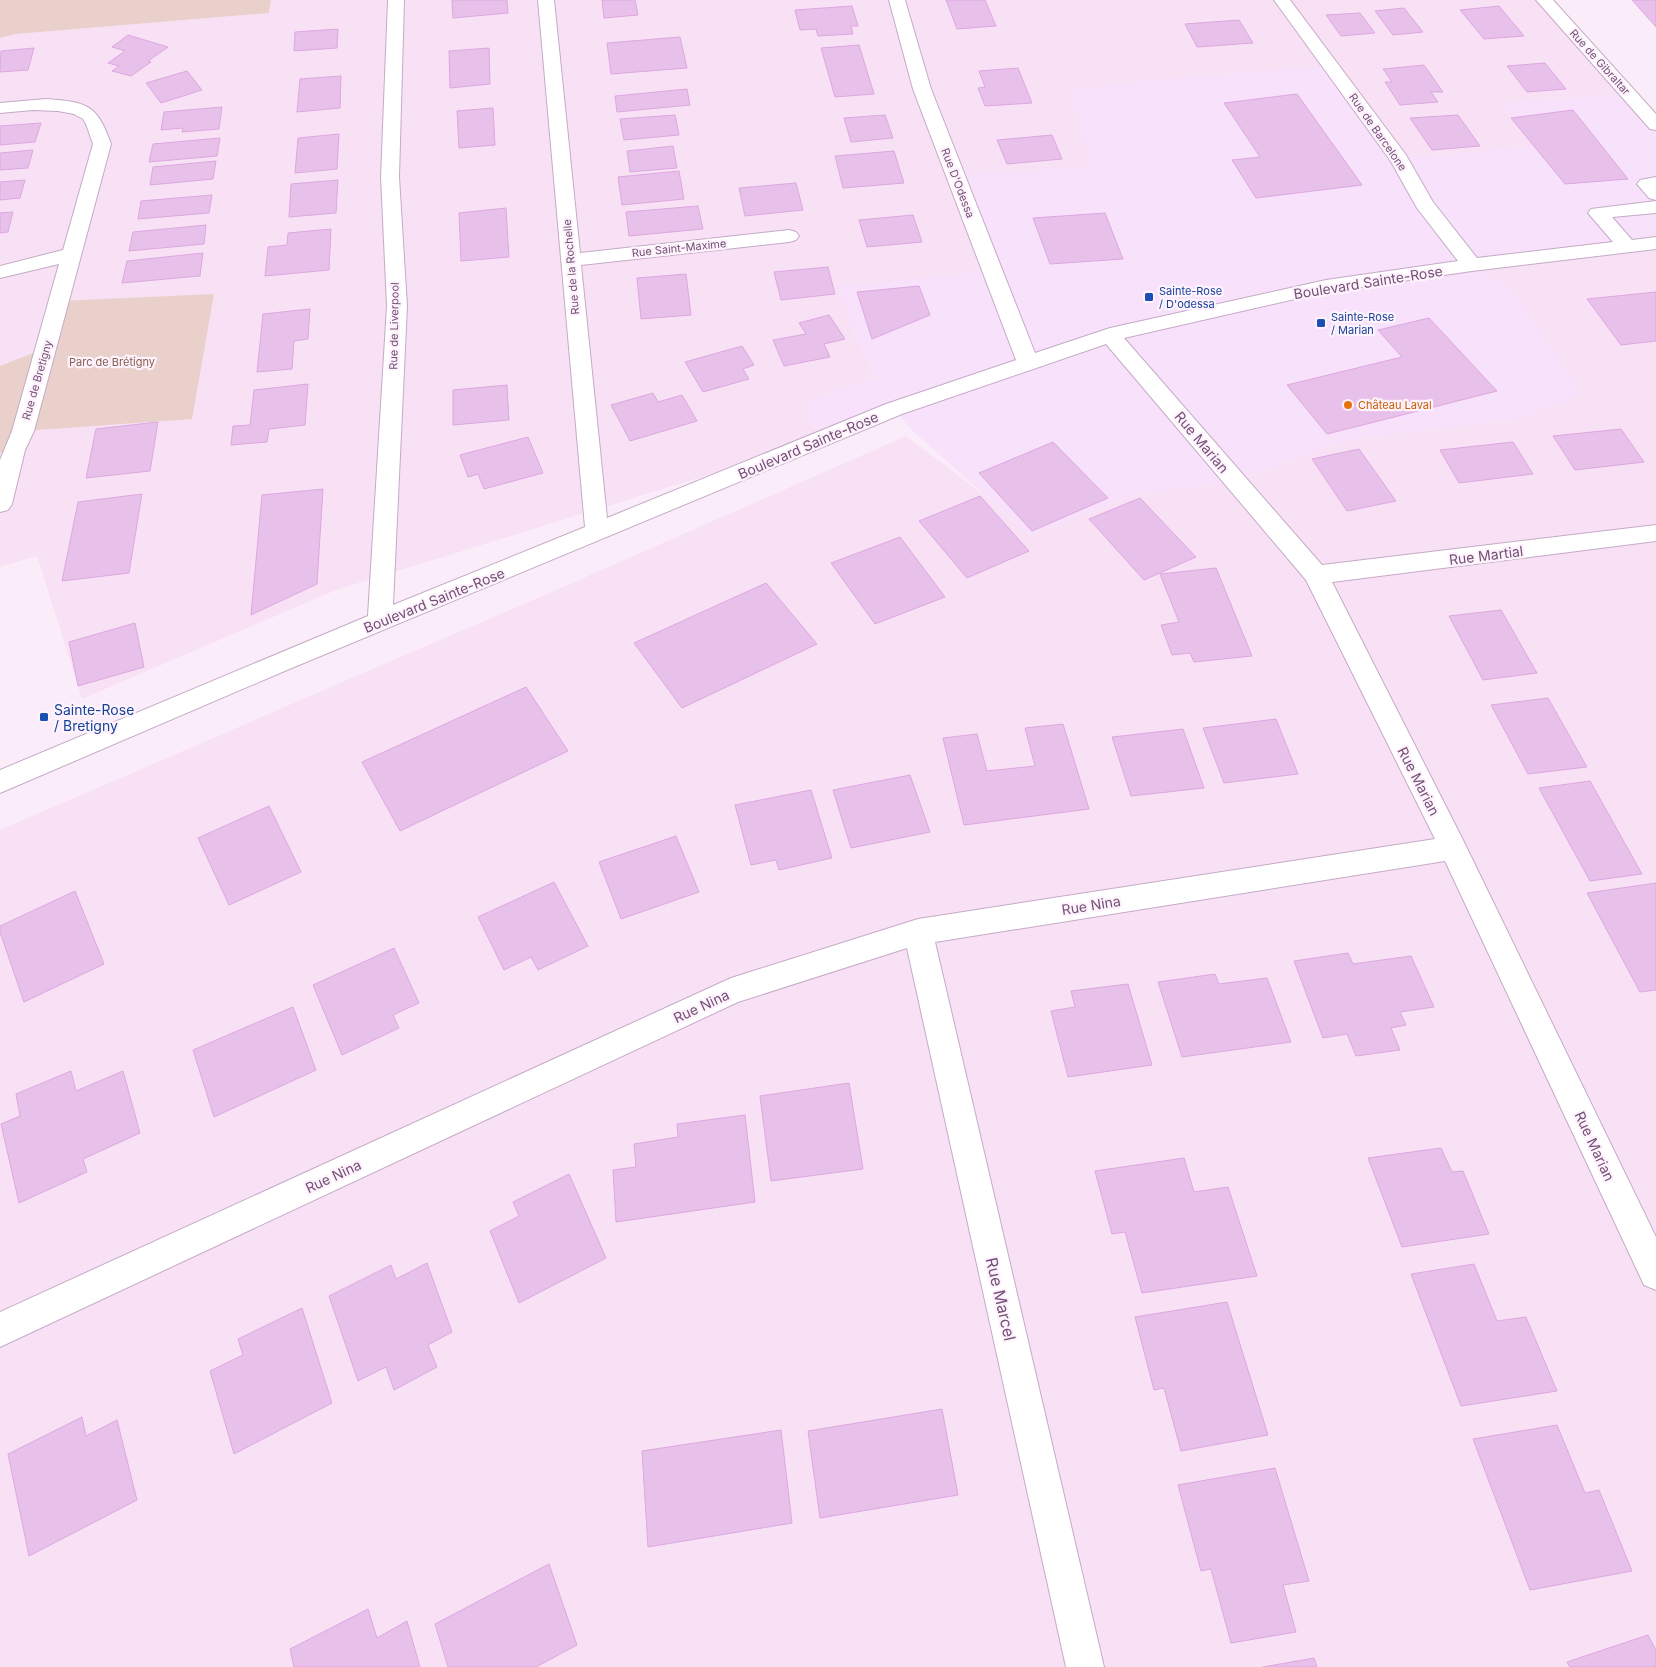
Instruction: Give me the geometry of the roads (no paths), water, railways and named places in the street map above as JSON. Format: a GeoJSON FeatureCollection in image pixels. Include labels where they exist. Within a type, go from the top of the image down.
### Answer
{"type":"FeatureCollection","features":[{"type":"Feature","properties":{"kind":"street","name":"Rue de Liverpool"},"geometry":{"type":"LineString","coordinates":[[380,622],[397,306],[390,177],[396,0]]}},
{"type":"Feature","properties":{"kind":"street","name":"Rue de la Rochelle"},"geometry":{"type":"LineString","coordinates":[[546,0],[597,533]]}},
{"type":"Feature","properties":{"kind":"street","name":"Rue D'Odessa"},"geometry":{"type":"LineString","coordinates":[[897,0],[922,89],[1028,363]]}},
{"type":"Feature","properties":{"kind":"street","name":"Rue de Barcelone"},"geometry":{"type":"LineString","coordinates":[[1282,0],[1399,159],[1424,204],[1472,265]]}},
{"type":"Feature","properties":{"kind":"street","name":"Rue de Gibraltar"},"geometry":{"type":"LineString","coordinates":[[1544,0],[1656,125]]}},
{"type":"Feature","properties":{"kind":"street","name":"Rue de Bretigny"},"geometry":{"type":"LineString","coordinates":[[0,108],[17,105],[73,107],[90,116],[102,144],[23,431],[14,450],[0,504]]}},
{"type":"Feature","properties":{"kind":"street"},"geometry":{"type":"LineString","coordinates":[[1656,183],[1647,184],[1656,194]]}},
{"type":"Feature","properties":{"kind":"street"},"geometry":{"type":"LineString","coordinates":[[1626,246],[1598,214],[1656,207]]}},
{"type":"Feature","properties":{"kind":"street","name":"Rue Saint-Maxime"},"geometry":{"type":"LineString","coordinates":[[570,260],[789,236]]}},
{"type":"Feature","properties":{"kind":"street","name":"Boulevard Sainte-Rose"},"geometry":{"type":"LineString","coordinates":[[0,782],[278,663],[894,409],[1110,335],[1326,286],[1472,265],[1656,243]]}},
{"type":"Feature","properties":{"kind":"street"},"geometry":{"type":"LineString","coordinates":[[0,272],[73,254]]}},
{"type":"Feature","properties":{"kind":"street","name":"Rue Marian"},"geometry":{"type":"LineString","coordinates":[[1110,335],[1316,576],[1454,848],[1656,1273]]}},
{"type":"Feature","properties":{"kind":"street","name":"Rue Martial"},"geometry":{"type":"LineString","coordinates":[[1316,576],[1656,534]]}},
{"type":"Feature","properties":{"kind":"street","name":"Rue Nina"},"geometry":{"type":"LineString","coordinates":[[0,1330],[731,992],[918,932],[1454,848]]}},
{"type":"Feature","properties":{"kind":"street","name":"Rue Marcel"},"geometry":{"type":"LineString","coordinates":[[918,932],[1085,1667]]}},
{"type":"Feature","properties":{"kind":"place","name":"Sainte-Rose / D'odessa"},"geometry":{"type":"Point","coordinates":[1149,297]}},
{"type":"Feature","properties":{"kind":"place","name":"Sainte-Rose / Marian"},"geometry":{"type":"Point","coordinates":[1321,323]}},
{"type":"Feature","properties":{"kind":"place","name":"Château Laval"},"geometry":{"type":"Point","coordinates":[1348,405]}},
{"type":"Feature","properties":{"kind":"place","name":"Sainte-Rose / Bretigny"},"geometry":{"type":"Point","coordinates":[44,717]}},
{"type":"Feature","properties":{"kind":"park label","name":"Parc de Brétigny"},"geometry":{"type":"Point","coordinates":[112,362]}}]}
